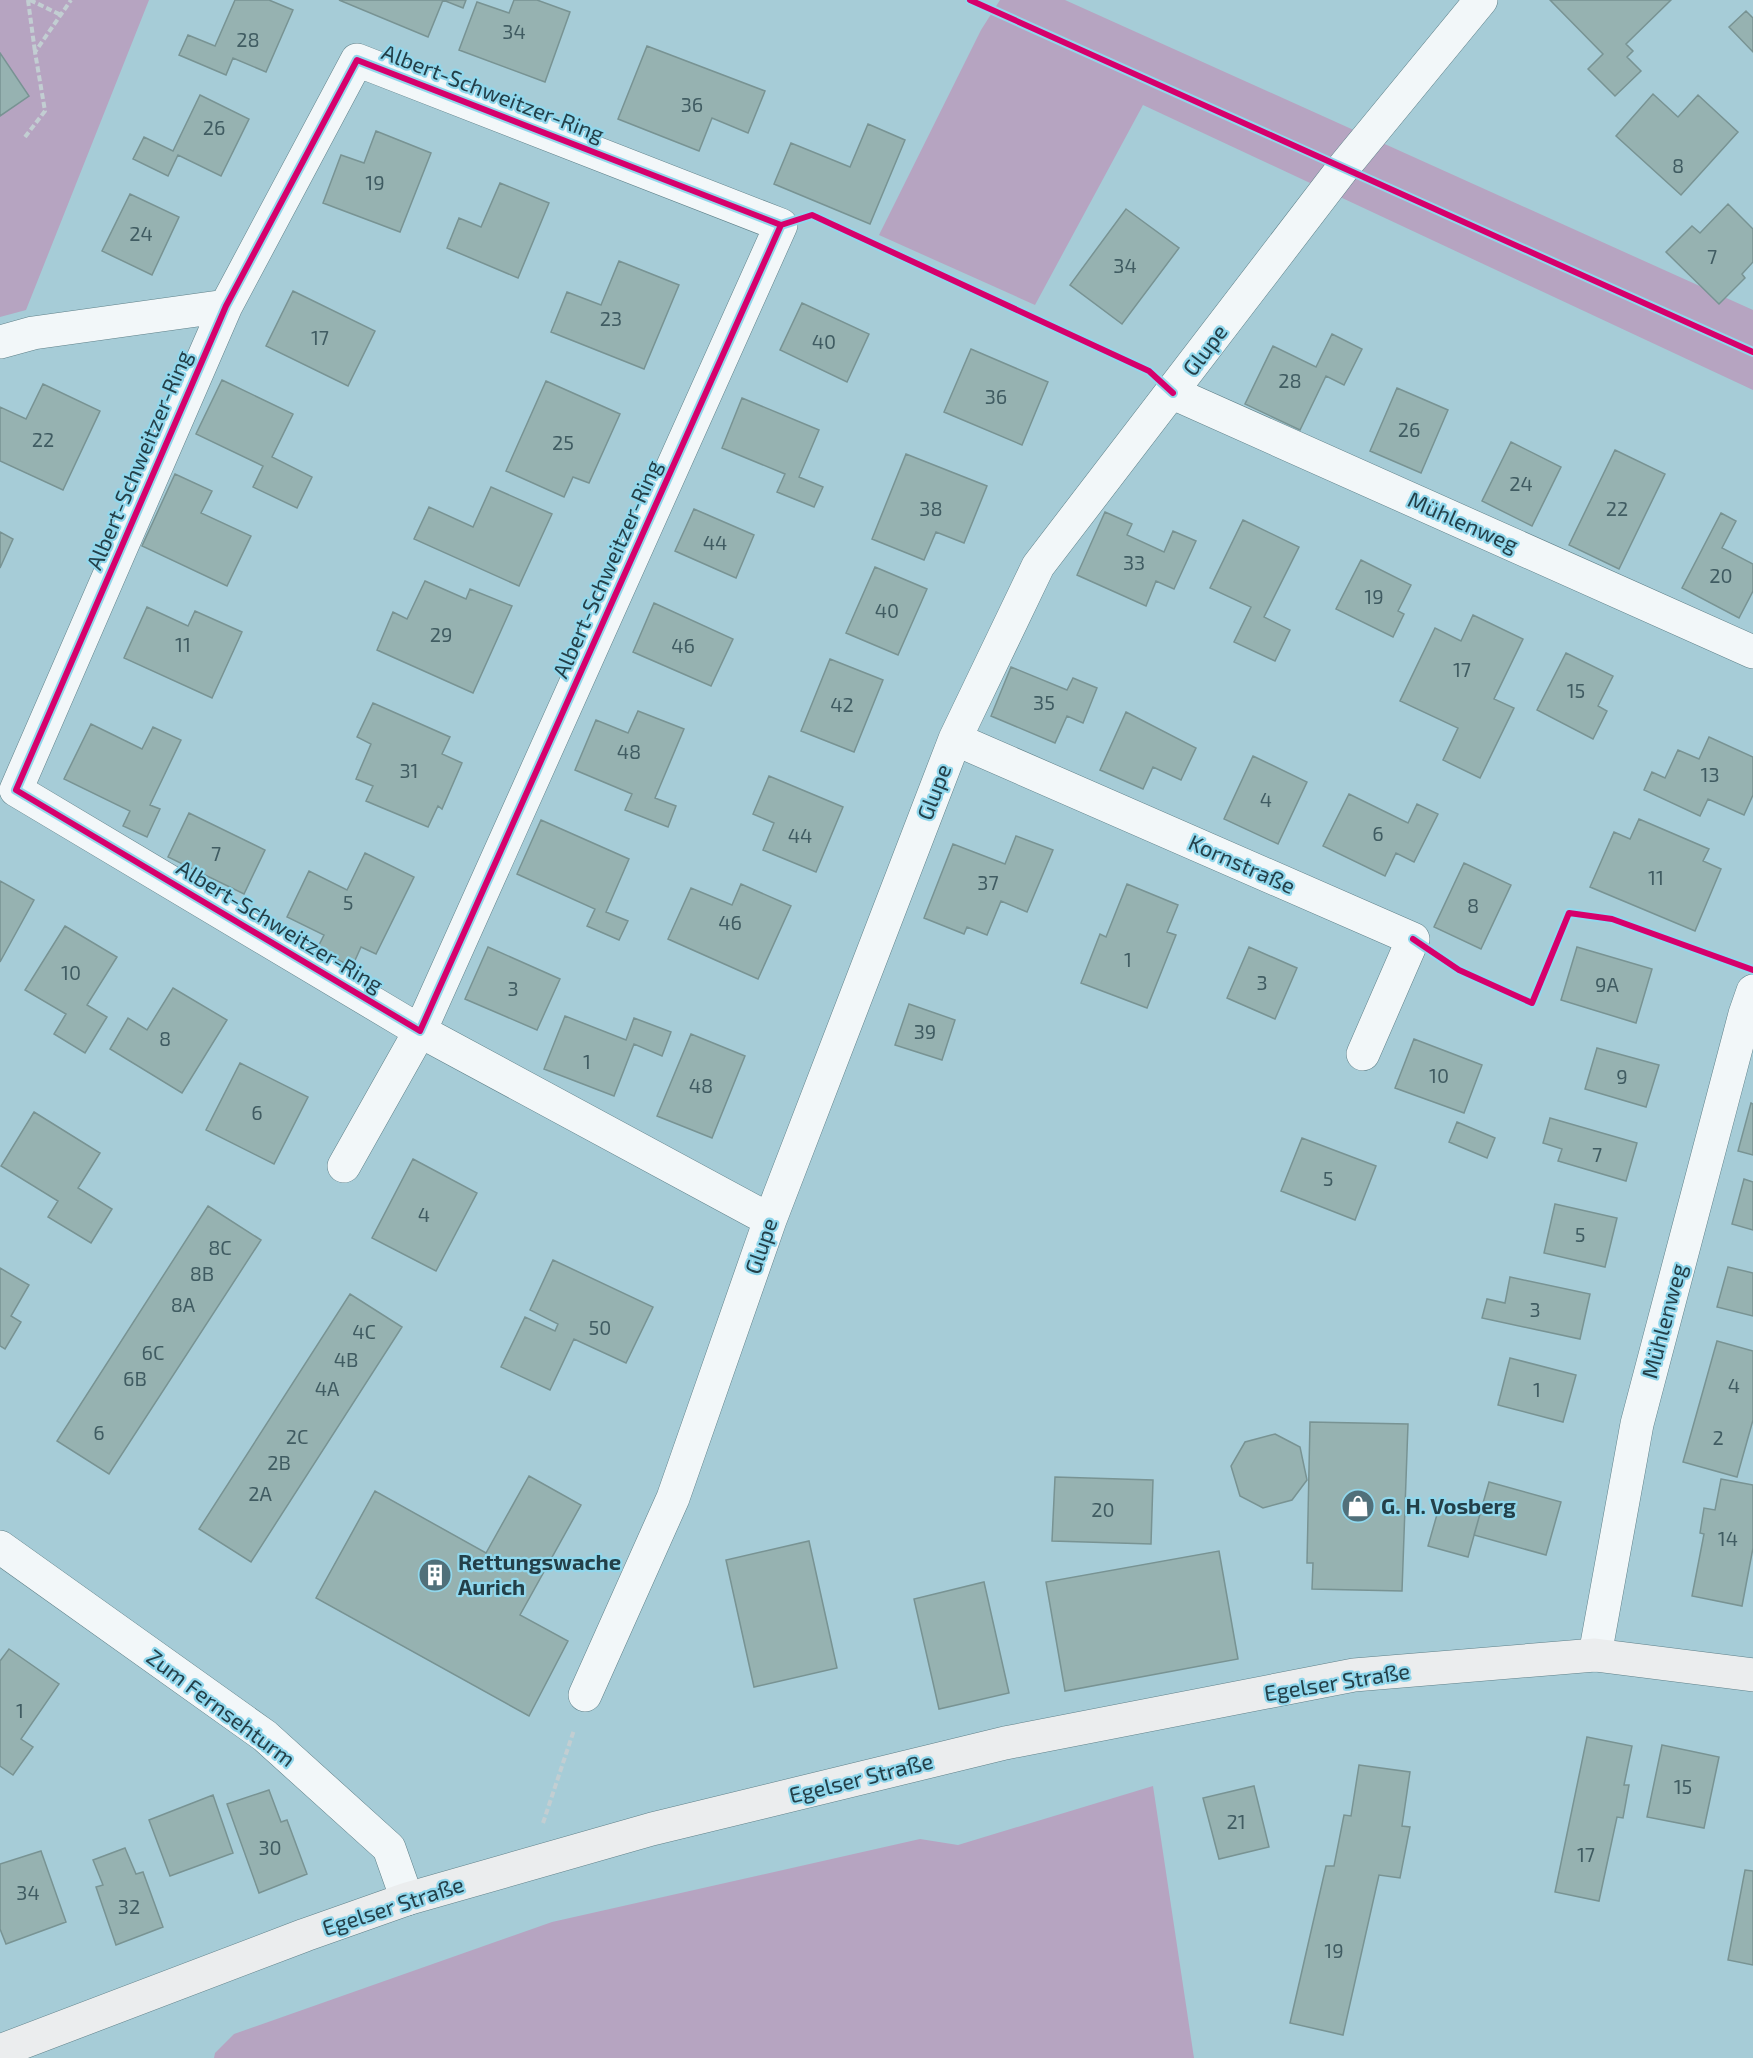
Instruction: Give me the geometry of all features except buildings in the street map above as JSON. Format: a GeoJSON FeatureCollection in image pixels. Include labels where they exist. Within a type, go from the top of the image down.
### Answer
{"type":"FeatureCollection","features":[{"type":"Feature","properties":{"kind":"main road","name":"Egelser Straße"},"geometry":{"type":"LineString","coordinates":[[0,2051],[305,1935],[407,1899],[651,1829],[1014,1741],[1354,1675],[1595,1655],[1753,1675]]}},
{"type":"Feature","properties":{"kind":"street","name":"Glupe"},"geometry":{"type":"LineString","coordinates":[[585,1695],[673,1498],[770,1220],[955,739],[1038,566],[1173,393],[1343,168],[1481,0]]}},
{"type":"Feature","properties":{"kind":"street","name":"Albert-Schweitzer-Ring"},"geometry":{"type":"LineString","coordinates":[[344,1166],[420,1030],[782,225],[357,60],[226,306],[16,790],[420,1030],[770,1220]]}},
{"type":"Feature","properties":{"kind":"street"},"geometry":{"type":"LineString","coordinates":[[0,342],[33,333],[226,306]]}},
{"type":"Feature","properties":{"kind":"street","name":"Mühlenweg"},"geometry":{"type":"LineString","coordinates":[[1173,393],[1753,652]]}},
{"type":"Feature","properties":{"kind":"street","name":"Kornstraße"},"geometry":{"type":"LineString","coordinates":[[955,739],[1413,939],[1363,1054]]}},
{"type":"Feature","properties":{"kind":"street","name":"Mühlenweg"},"geometry":{"type":"LineString","coordinates":[[1595,1655],[1637,1424],[1744,1014],[1753,991]]}},
{"type":"Feature","properties":{"kind":"street","name":"Zum Fernsehturm"},"geometry":{"type":"LineString","coordinates":[[0,1547],[265,1736],[389,1848],[407,1899]]}},
{"type":"Feature","properties":{"kind":"path"},"geometry":{"type":"LineString","coordinates":[[29,0],[61,15]]}},
{"type":"Feature","properties":{"kind":"path"},"geometry":{"type":"LineString","coordinates":[[25,137],[45,111],[34,52],[29,0]]}},
{"type":"Feature","properties":{"kind":"path"},"geometry":{"type":"LineString","coordinates":[[34,52],[71,0]]}},
{"type":"Feature","properties":{"kind":"path"},"geometry":{"type":"LineString","coordinates":[[530,1863],[585,1695]]}},
{"type":"Feature","properties":{"kind":"shaded area"},"geometry":{"type":"Polygon","coordinates":[[[0,0],[149,0],[26,310],[0,317],[0,0]]]}},
{"type":"Feature","properties":{"kind":"shaded area"},"geometry":{"type":"Polygon","coordinates":[[[1000,0],[1065,0],[1753,310],[1753,390],[1143,105],[1035,305],[879,235],[981,30],[1000,0]]]}},
{"type":"Feature","properties":{"kind":"shaded area"},"geometry":{"type":"Polygon","coordinates":[[[1153,1786],[1194,2058],[214,2058],[215,2053],[234,2034],[552,1922],[920,1839],[958,1845],[1153,1786]]]}},
{"type":"Feature","properties":{"kind":"cycle path"},"geometry":{"type":"LineString","coordinates":[[970,0],[1753,352]]}},
{"type":"Feature","properties":{"kind":"cycle path"},"geometry":{"type":"LineString","coordinates":[[357,60],[781,225],[420,1031],[16,790],[226,306],[357,60]]}},
{"type":"Feature","properties":{"kind":"cycle path"},"geometry":{"type":"LineString","coordinates":[[781,225],[812,215],[1149,371],[1173,393]]}},
{"type":"Feature","properties":{"kind":"cycle path"},"geometry":{"type":"LineString","coordinates":[[1413,939],[1459,970],[1532,1003],[1569,913],[1612,919],[1753,970]]}},
{"type":"Feature","properties":{"kind":"place","name":"G. H. Vosberg"},"geometry":{"type":"Point","coordinates":[1358,1506]}},
{"type":"Feature","properties":{"kind":"place","name":"Rettungswache Aurich"},"geometry":{"type":"Point","coordinates":[435,1575]}}]}
